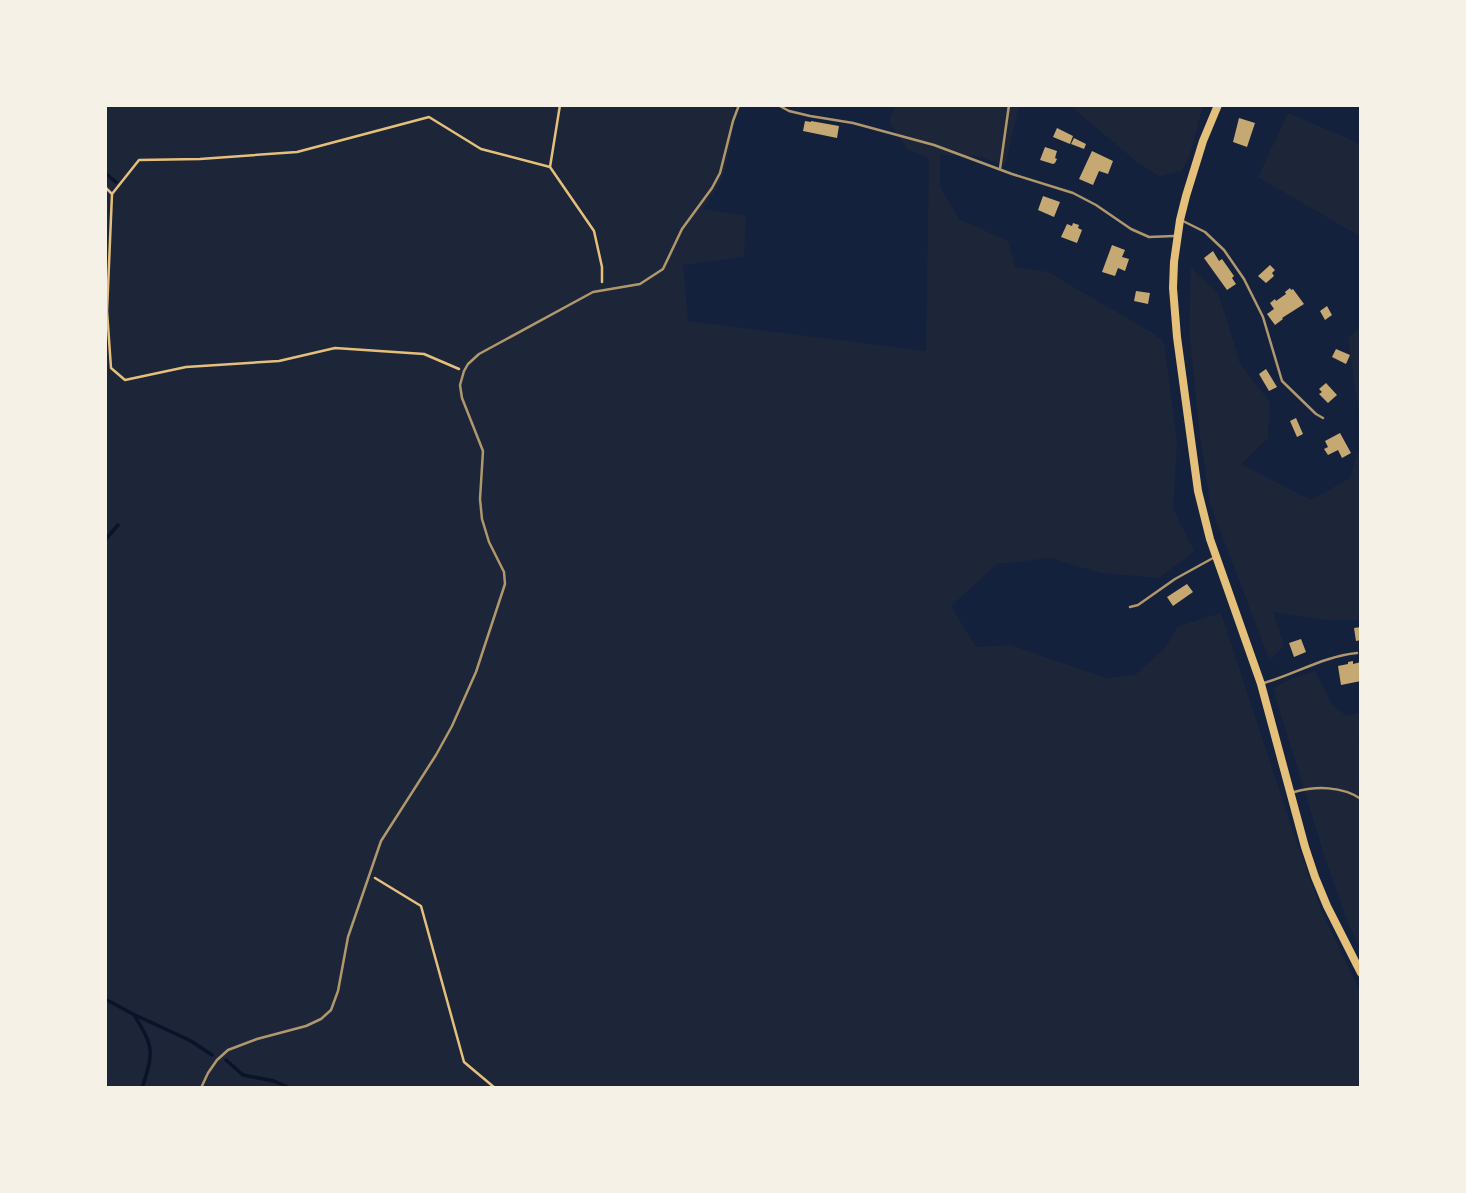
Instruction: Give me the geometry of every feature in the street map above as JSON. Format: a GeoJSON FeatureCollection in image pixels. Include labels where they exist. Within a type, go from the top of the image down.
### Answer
{"type":"FeatureCollection","features":[{"type":"Feature","properties":{"kind":"main road"},"geometry":{"type":"LineString","coordinates":[[1218,105],[1192,173],[1180,220],[1173,288],[1178,351],[1198,491],[1216,557],[1261,684],[1315,877],[1361,973]]}},
{"type":"Feature","properties":{"kind":"lane"},"geometry":{"type":"LineString","coordinates":[[201,1088],[217,1060],[228,1050],[306,1026],[321,1019],[331,1010],[338,991],[348,937],[381,841],[436,755],[467,694],[506,584],[504,572],[489,542],[482,519],[480,499],[483,451],[462,398],[460,385],[464,371],[479,354],[577,299],[603,289],[640,284],[663,269],[682,229],[707,196],[719,173],[739,105]]}},
{"type":"Feature","properties":{"kind":"lane"},"geometry":{"type":"LineString","coordinates":[[778,105],[789,111],[853,123],[934,145],[1073,193],[1149,237],[1177,236]]}},
{"type":"Feature","properties":{"kind":"lane"},"geometry":{"type":"LineString","coordinates":[[1000,169],[1009,105]]}},
{"type":"Feature","properties":{"kind":"lane"},"geometry":{"type":"LineString","coordinates":[[1180,220],[1206,232],[1224,250],[1244,279],[1263,317],[1282,381],[1323,418]]}},
{"type":"Feature","properties":{"kind":"lane"},"geometry":{"type":"LineString","coordinates":[[1130,607],[1138,605],[1175,579],[1216,557]]}},
{"type":"Feature","properties":{"kind":"lane"},"geometry":{"type":"LineString","coordinates":[[1261,684],[1319,663],[1357,653]]}},
{"type":"Feature","properties":{"kind":"lane"},"geometry":{"type":"LineString","coordinates":[[1291,793],[1328,788],[1353,794],[1361,799]]}},
{"type":"Feature","properties":{"kind":"path"},"geometry":{"type":"LineString","coordinates":[[550,167],[559,105]]}},
{"type":"Feature","properties":{"kind":"path"},"geometry":{"type":"LineString","coordinates":[[464,371],[424,354],[335,348],[279,361],[186,367],[125,380],[111,368],[109,345],[107,311],[112,194],[139,160],[297,152],[429,117],[481,149],[550,167],[594,231],[602,267],[603,289]]}},
{"type":"Feature","properties":{"kind":"path"},"geometry":{"type":"LineString","coordinates":[[105,187],[112,194]]}},
{"type":"Feature","properties":{"kind":"path"},"geometry":{"type":"LineString","coordinates":[[369,874],[421,906],[464,1062],[495,1088]]}},
{"type":"Feature","properties":{"kind":"shaded area"},"geometry":{"type":"Polygon","coordinates":[[[105,105],[734,105],[732,136],[725,168],[703,209],[746,216],[744,257],[683,265],[688,321],[926,351],[929,158],[907,149],[889,121],[896,105],[1019,105],[1005,166],[978,156],[940,155],[940,187],[959,219],[1008,241],[1015,267],[1048,272],[1164,342],[1177,443],[1173,509],[1194,551],[1159,578],[1101,573],[1051,558],[997,564],[951,606],[976,647],[1010,645],[1106,678],[1135,675],[1166,647],[1177,627],[1221,613],[1322,912],[1361,994],[1361,1088],[105,1088],[105,105]]]}},
{"type":"Feature","properties":{"kind":"shaded area"},"geometry":{"type":"Polygon","coordinates":[[[1069,105],[1203,105],[1191,151],[1182,171],[1159,176],[1137,162],[1069,105]]]}},
{"type":"Feature","properties":{"kind":"shaded area"},"geometry":{"type":"Polygon","coordinates":[[[1288,113],[1361,146],[1361,237],[1258,177],[1288,113]]]}},
{"type":"Feature","properties":{"kind":"shaded area"},"geometry":{"type":"Polygon","coordinates":[[[1191,268],[1219,295],[1240,364],[1270,402],[1268,438],[1241,464],[1311,500],[1350,478],[1361,441],[1361,620],[1326,620],[1273,612],[1284,645],[1270,661],[1210,504],[1189,330],[1191,268]]]}},
{"type":"Feature","properties":{"kind":"shaded area"},"geometry":{"type":"Polygon","coordinates":[[[1361,327],[1361,429],[1348,338],[1361,327]]]}},
{"type":"Feature","properties":{"kind":"shaded area"},"geometry":{"type":"Polygon","coordinates":[[[1315,671],[1331,703],[1346,716],[1361,712],[1361,741],[1358,741],[1361,748],[1361,949],[1348,923],[1326,861],[1273,688],[1315,671]]]}},
{"type":"Feature","properties":{"kind":"building"},"geometry":{"type":"Polygon","coordinates":[[[1239,118],[1255,123],[1247,147],[1233,142],[1239,118]]]}},
{"type":"Feature","properties":{"kind":"building"},"geometry":{"type":"Polygon","coordinates":[[[805,121],[839,126],[837,138],[803,131],[805,121]]]}},
{"type":"Feature","properties":{"kind":"building"},"geometry":{"type":"Polygon","coordinates":[[[1057,128],[1073,136],[1070,144],[1053,137],[1057,128]]]}},
{"type":"Feature","properties":{"kind":"building"},"geometry":{"type":"Polygon","coordinates":[[[1074,138],[1086,144],[1084,149],[1071,144],[1074,138]]]}},
{"type":"Feature","properties":{"kind":"building"},"geometry":{"type":"Polygon","coordinates":[[[1045,147],[1057,151],[1055,163],[1040,160],[1045,147]]]}},
{"type":"Feature","properties":{"kind":"building"},"geometry":{"type":"Polygon","coordinates":[[[1092,151],[1113,161],[1108,174],[1099,171],[1093,185],[1079,179],[1092,151]]]}},
{"type":"Feature","properties":{"kind":"building"},"geometry":{"type":"Polygon","coordinates":[[[1043,196],[1060,202],[1054,217],[1038,210],[1043,196]]]}},
{"type":"Feature","properties":{"kind":"building"},"geometry":{"type":"Polygon","coordinates":[[[1073,223],[1079,225],[1078,228],[1082,230],[1077,243],[1061,237],[1067,224],[1072,226],[1073,223]]]}},
{"type":"Feature","properties":{"kind":"building"},"geometry":{"type":"Polygon","coordinates":[[[1112,245],[1125,250],[1122,257],[1129,259],[1125,271],[1118,268],[1115,276],[1102,272],[1112,245]]]}},
{"type":"Feature","properties":{"kind":"building"},"geometry":{"type":"Polygon","coordinates":[[[1213,251],[1234,276],[1232,278],[1236,284],[1227,290],[1204,258],[1213,251]]]}},
{"type":"Feature","properties":{"kind":"building"},"geometry":{"type":"Polygon","coordinates":[[[1270,265],[1275,270],[1272,273],[1274,276],[1266,283],[1258,276],[1270,265]]]}},
{"type":"Feature","properties":{"kind":"building"},"geometry":{"type":"Polygon","coordinates":[[[1290,288],[1304,304],[1275,325],[1267,314],[1274,309],[1270,303],[1286,294],[1290,288]]]}},
{"type":"Feature","properties":{"kind":"building"},"geometry":{"type":"Polygon","coordinates":[[[1136,291],[1150,293],[1148,304],[1134,301],[1136,291]]]}},
{"type":"Feature","properties":{"kind":"building"},"geometry":{"type":"Polygon","coordinates":[[[1327,306],[1332,315],[1325,320],[1320,311],[1327,306]]]}},
{"type":"Feature","properties":{"kind":"building"},"geometry":{"type":"Polygon","coordinates":[[[1336,349],[1350,355],[1346,364],[1332,357],[1336,349]]]}},
{"type":"Feature","properties":{"kind":"building"},"geometry":{"type":"Polygon","coordinates":[[[1266,369],[1277,387],[1269,391],[1259,374],[1266,369]]]}},
{"type":"Feature","properties":{"kind":"building"},"geometry":{"type":"Polygon","coordinates":[[[1326,383],[1337,395],[1328,403],[1319,394],[1322,392],[1319,389],[1326,383]]]}},
{"type":"Feature","properties":{"kind":"building"},"geometry":{"type":"Polygon","coordinates":[[[1296,418],[1303,434],[1297,437],[1290,421],[1296,418]]]}},
{"type":"Feature","properties":{"kind":"building"},"geometry":{"type":"Polygon","coordinates":[[[1340,433],[1351,453],[1342,458],[1338,450],[1328,455],[1324,449],[1328,447],[1325,441],[1340,433]]]}},
{"type":"Feature","properties":{"kind":"building"},"geometry":{"type":"Polygon","coordinates":[[[1187,584],[1193,592],[1173,606],[1167,597],[1187,584]]]}},
{"type":"Feature","properties":{"kind":"building"},"geometry":{"type":"Polygon","coordinates":[[[1361,627],[1361,640],[1356,641],[1354,628],[1361,627]]]}},
{"type":"Feature","properties":{"kind":"building"},"geometry":{"type":"Polygon","coordinates":[[[1301,639],[1306,652],[1294,657],[1289,643],[1301,639]]]}},
{"type":"Feature","properties":{"kind":"building"},"geometry":{"type":"Polygon","coordinates":[[[1353,661],[1353,664],[1361,662],[1361,681],[1341,685],[1338,666],[1353,661]]]}},
{"type":"Feature","properties":{"kind":"waterway"},"geometry":{"type":"LineString","coordinates":[[105,173],[116,182]]}},
{"type":"Feature","properties":{"kind":"waterway"},"geometry":{"type":"LineString","coordinates":[[105,540],[118,525]]}},
{"type":"Feature","properties":{"kind":"waterway"},"geometry":{"type":"LineString","coordinates":[[105,999],[191,1041],[212,1055]]}},
{"type":"Feature","properties":{"kind":"waterway"},"geometry":{"type":"LineString","coordinates":[[134,1015],[150,1050],[149,1066],[142,1088]]}},
{"type":"Feature","properties":{"kind":"waterway"},"geometry":{"type":"LineString","coordinates":[[226,1060],[243,1075],[274,1081],[290,1088]]}}]}
